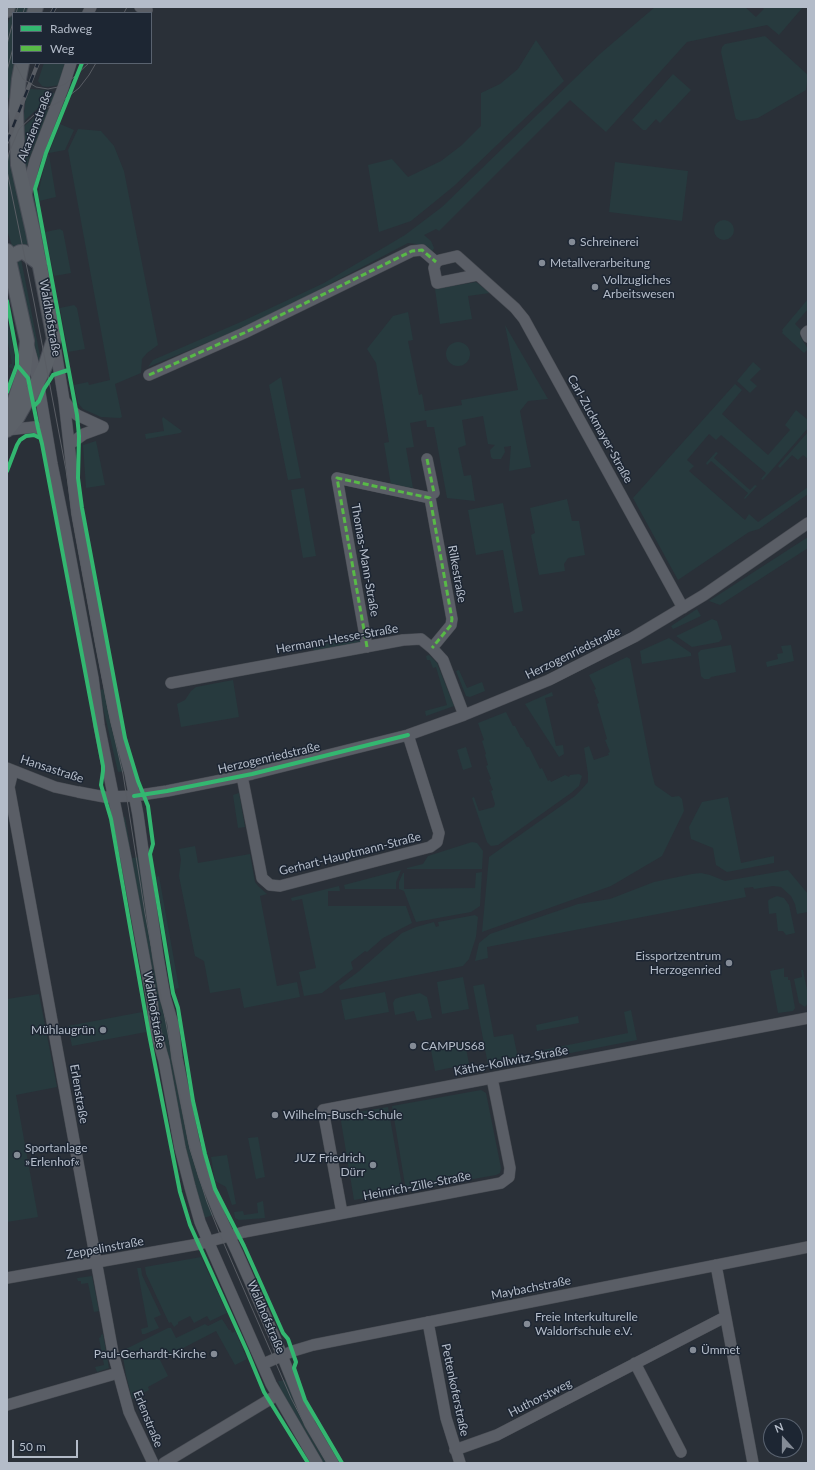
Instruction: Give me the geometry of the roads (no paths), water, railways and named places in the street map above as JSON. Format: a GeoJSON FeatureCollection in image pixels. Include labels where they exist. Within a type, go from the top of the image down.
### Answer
{"type":"FeatureCollection","features":[{"type":"Feature","properties":{"kind":"main road","name":"Waldhofstraße"},"geometry":{"type":"LineString","coordinates":[[22,64],[16,111],[18,165],[40,264],[54,339]]}},
{"type":"Feature","properties":{"kind":"main road"},"geometry":{"type":"LineString","coordinates":[[8,254],[24,252],[40,264]]}},
{"type":"Feature","properties":{"kind":"main road","name":"Waldhofstraße"},"geometry":{"type":"LineString","coordinates":[[8,254],[27,341]]}},
{"type":"Feature","properties":{"kind":"main road"},"geometry":{"type":"LineString","coordinates":[[7,430],[17,418],[38,381],[46,364],[54,339]]}},
{"type":"Feature","properties":{"kind":"main road"},"geometry":{"type":"LineString","coordinates":[[7,430],[10,415],[24,372],[27,341]]}},
{"type":"Feature","properties":{"kind":"street"},"geometry":{"type":"LineString","coordinates":[[140,7],[147,10],[142,12]]}},
{"type":"Feature","properties":{"kind":"street","name":"Akazienstraße"},"geometry":{"type":"LineString","coordinates":[[25,200],[35,161],[72,64]]}},
{"type":"Feature","properties":{"kind":"street"},"geometry":{"type":"LineString","coordinates":[[149,375],[244,333],[412,250],[422,250],[436,262],[434,268],[437,283],[477,275]]}},
{"type":"Feature","properties":{"kind":"street","name":"Carl-Zuckmayer-Straße"},"geometry":{"type":"LineString","coordinates":[[436,262],[457,256],[515,308],[524,318],[683,608]]}},
{"type":"Feature","properties":{"kind":"street"},"geometry":{"type":"LineString","coordinates":[[808,331],[806,333],[808,337]]}},
{"type":"Feature","properties":{"kind":"street","name":"Waldhofstraße"},"geometry":{"type":"LineString","coordinates":[[54,339],[70,444],[75,498],[102,653],[116,721],[130,773],[139,820],[158,957],[165,997],[173,1024],[177,1058],[197,1156],[220,1216],[282,1356],[307,1417],[333,1463]]}},
{"type":"Feature","properties":{"kind":"street","name":"Waldhofstraße"},"geometry":{"type":"LineString","coordinates":[[27,341],[38,381],[84,628],[93,678],[99,725],[152,1000],[155,1029],[164,1061],[180,1148],[190,1187],[200,1222],[277,1395],[317,1463]]}},
{"type":"Feature","properties":{"kind":"street"},"geometry":{"type":"LineString","coordinates":[[64,400],[77,415],[103,427],[84,434],[70,444]]}},
{"type":"Feature","properties":{"kind":"street"},"geometry":{"type":"LineString","coordinates":[[7,430],[34,427],[40,429],[47,435]]}},
{"type":"Feature","properties":{"kind":"street","name":"Rilkestraße"},"geometry":{"type":"LineString","coordinates":[[427,459],[452,619],[450,625],[432,648]]}},
{"type":"Feature","properties":{"kind":"street","name":"Thomas-Mann-Straße"},"geometry":{"type":"LineString","coordinates":[[367,647],[337,478],[432,495]]}},
{"type":"Feature","properties":{"kind":"street"},"geometry":{"type":"LineString","coordinates":[[57,488],[66,502],[72,502],[75,498]]}},
{"type":"Feature","properties":{"kind":"street","name":"Herzogenriedstraße"},"geometry":{"type":"LineString","coordinates":[[113,797],[134,796],[168,791],[242,776],[408,735],[464,715],[565,673],[634,637],[683,608],[808,523]]}},
{"type":"Feature","properties":{"kind":"street","name":"Hermann-Hesse-Straße"},"geometry":{"type":"LineString","coordinates":[[171,683],[367,647],[421,639],[432,648],[442,660],[464,715]]}},
{"type":"Feature","properties":{"kind":"street","name":"Gerhart-Hauptmann-Straße"},"geometry":{"type":"LineString","coordinates":[[242,776],[262,878],[270,885],[280,886],[430,847],[437,842],[439,834],[408,735]]}},
{"type":"Feature","properties":{"kind":"street","name":"Hansastraße"},"geometry":{"type":"LineString","coordinates":[[10,770],[85,794],[113,797]]}},
{"type":"Feature","properties":{"kind":"street","name":"Erlenstraße"},"geometry":{"type":"LineString","coordinates":[[10,770],[9,787],[96,1262],[118,1373],[129,1412],[153,1463]]}},
{"type":"Feature","properties":{"kind":"street","name":"Käthe-Kollwitz-Straße"},"geometry":{"type":"LineString","coordinates":[[342,1213],[323,1110],[808,1018]]}},
{"type":"Feature","properties":{"kind":"street","name":"Heinrich-Zille-Straße"},"geometry":{"type":"LineString","coordinates":[[229,1235],[501,1183],[509,1177],[510,1168],[492,1078]]}},
{"type":"Feature","properties":{"kind":"street"},"geometry":{"type":"LineString","coordinates":[[208,1241],[229,1235]]}},
{"type":"Feature","properties":{"kind":"street","name":"Zeppelinstraße"},"geometry":{"type":"LineString","coordinates":[[7,1278],[208,1241]]}},
{"type":"Feature","properties":{"kind":"street","name":"Maybachstraße"},"geometry":{"type":"LineString","coordinates":[[263,1364],[313,1345],[808,1247]]}},
{"type":"Feature","properties":{"kind":"street"},"geometry":{"type":"LineString","coordinates":[[716,1265],[753,1463]]}},
{"type":"Feature","properties":{"kind":"street","name":"Huthorstweg"},"geometry":{"type":"LineString","coordinates":[[455,1450],[497,1435],[725,1317]]}},
{"type":"Feature","properties":{"kind":"street","name":"Pettenkoferstraße"},"geometry":{"type":"LineString","coordinates":[[428,1322],[446,1418],[460,1463]]}},
{"type":"Feature","properties":{"kind":"street"},"geometry":{"type":"LineString","coordinates":[[635,1363],[681,1452]]}},
{"type":"Feature","properties":{"kind":"street"},"geometry":{"type":"LineString","coordinates":[[7,1405],[118,1373]]}},
{"type":"Feature","properties":{"kind":"street"},"geometry":{"type":"LineString","coordinates":[[164,1463],[277,1395]]}},
{"type":"Feature","properties":{"kind":"tram line"},"geometry":{"type":"LineString","coordinates":[[16,12],[18,7]]}},
{"type":"Feature","properties":{"kind":"tram line"},"geometry":{"type":"LineString","coordinates":[[23,12],[25,7]]}},
{"type":"Feature","properties":{"kind":"tram line"},"geometry":{"type":"LineString","coordinates":[[124,12],[127,7]]}},
{"type":"Feature","properties":{"kind":"tram line"},"geometry":{"type":"LineString","coordinates":[[7,44],[12,26]]}},
{"type":"Feature","properties":{"kind":"tram line"},"geometry":{"type":"LineString","coordinates":[[7,71],[12,52]]}},
{"type":"Feature","properties":{"kind":"tram line"},"geometry":{"type":"LineString","coordinates":[[16,64],[23,79],[36,87],[48,89],[65,84],[88,64]]}},
{"type":"Feature","properties":{"kind":"tram line"},"geometry":{"type":"LineString","coordinates":[[7,164],[9,153],[19,129],[36,113],[65,99],[79,88],[95,64]]}},
{"type":"Feature","properties":{"kind":"tram line"},"geometry":{"type":"LineString","coordinates":[[7,171],[66,470],[73,520],[108,709],[123,774],[145,913],[190,1149],[207,1202],[221,1237],[291,1398],[327,1463]]}},
{"type":"Feature","properties":{"kind":"railway"},"geometry":{"type":"LineString","coordinates":[[52,12],[55,7]]}},
{"type":"Feature","properties":{"kind":"railway"},"geometry":{"type":"LineString","coordinates":[[7,142],[38,64]]}},
{"type":"Feature","properties":{"kind":"place","name":"Schreinerei"},"geometry":{"type":"Point","coordinates":[572,242]}},
{"type":"Feature","properties":{"kind":"place","name":"Metallverarbeitung"},"geometry":{"type":"Point","coordinates":[542,263]}},
{"type":"Feature","properties":{"kind":"place","name":"Vollzugliches Arbeitswesen"},"geometry":{"type":"Point","coordinates":[595,287]}},
{"type":"Feature","properties":{"kind":"place","name":"Eissportzentrum Herzogenried"},"geometry":{"type":"Point","coordinates":[729,963]}},
{"type":"Feature","properties":{"kind":"place","name":"Mühlaugrün"},"geometry":{"type":"Point","coordinates":[103,1030]}},
{"type":"Feature","properties":{"kind":"place","name":"CAMPUS68"},"geometry":{"type":"Point","coordinates":[413,1046]}},
{"type":"Feature","properties":{"kind":"place","name":"Wilhelm-Busch-Schule"},"geometry":{"type":"Point","coordinates":[275,1115]}},
{"type":"Feature","properties":{"kind":"place","name":"Sportanlage »Erlenhof«"},"geometry":{"type":"Point","coordinates":[17,1155]}},
{"type":"Feature","properties":{"kind":"place","name":"JUZ Friedrich Dürr"},"geometry":{"type":"Point","coordinates":[373,1165]}},
{"type":"Feature","properties":{"kind":"place","name":"Freie Interkulturelle Waldorfschule e.V."},"geometry":{"type":"Point","coordinates":[527,1324]}},
{"type":"Feature","properties":{"kind":"place","name":"Ümmet"},"geometry":{"type":"Point","coordinates":[693,1350]}},
{"type":"Feature","properties":{"kind":"place","name":"Paul-Gerhardt-Kirche"},"geometry":{"type":"Point","coordinates":[214,1354]}}]}
